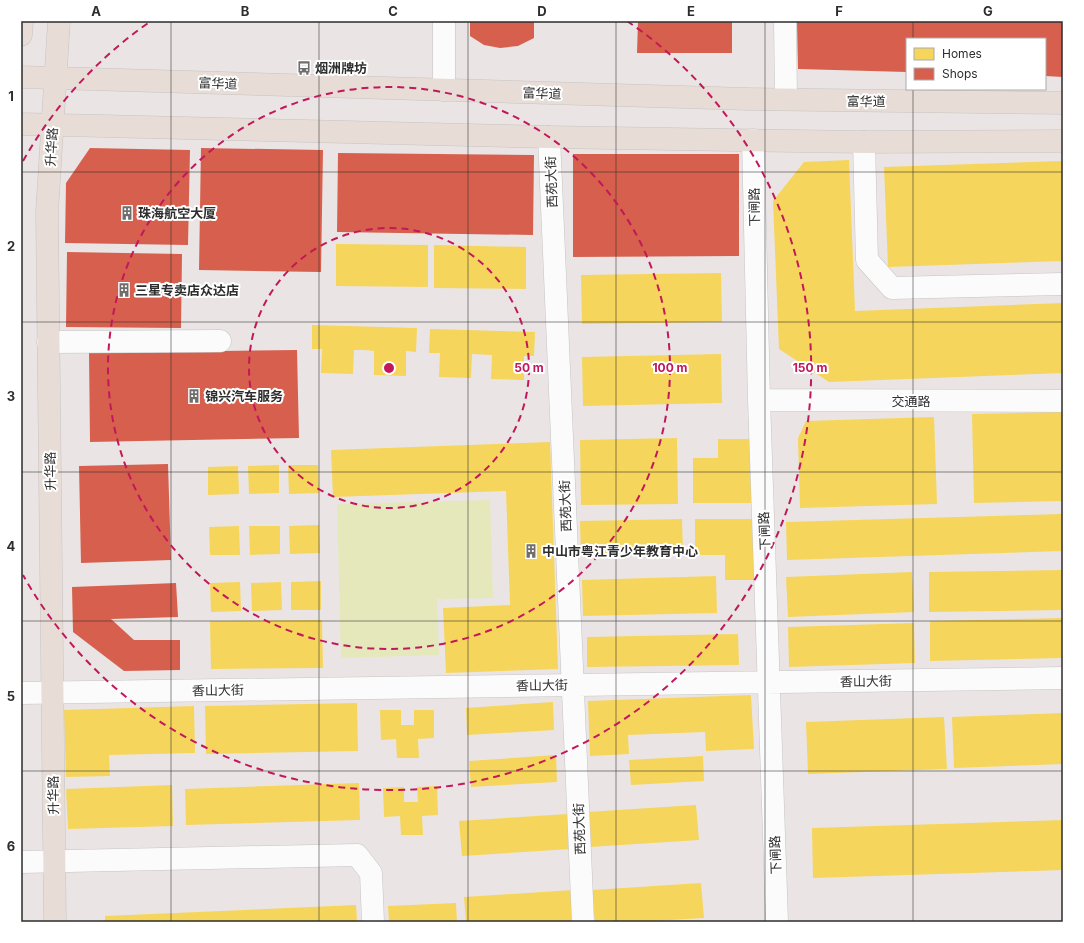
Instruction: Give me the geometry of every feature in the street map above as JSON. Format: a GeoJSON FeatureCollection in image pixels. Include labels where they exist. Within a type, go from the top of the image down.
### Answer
{"type":"FeatureCollection","features":[{"type":"Feature","properties":{"kind":"main road"},"geometry":{"type":"LineString","coordinates":[[21,35],[22,21]]}},
{"type":"Feature","properties":{"kind":"main road","name":"升华路"},"geometry":{"type":"LineString","coordinates":[[55,922],[47,212],[59,21]]}},
{"type":"Feature","properties":{"kind":"main road","name":"富华道"},"geometry":{"type":"LineString","coordinates":[[21,77],[786,99],[1063,103]]}},
{"type":"Feature","properties":{"kind":"main road"},"geometry":{"type":"LineString","coordinates":[[21,124],[549,137],[864,142],[1063,141]]}},
{"type":"Feature","properties":{"kind":"street"},"geometry":{"type":"LineString","coordinates":[[444,21],[444,90]]}},
{"type":"Feature","properties":{"kind":"street"},"geometry":{"type":"LineString","coordinates":[[785,21],[786,99]]}},
{"type":"Feature","properties":{"kind":"street","name":"西苑大街"},"geometry":{"type":"LineString","coordinates":[[549,137],[582,922]]}},
{"type":"Feature","properties":{"kind":"street","name":"下闸路"},"geometry":{"type":"LineString","coordinates":[[753,140],[759,400],[777,922]]}},
{"type":"Feature","properties":{"kind":"street"},"geometry":{"type":"LineString","coordinates":[[864,142],[867,260],[892,288],[1063,284]]}},
{"type":"Feature","properties":{"kind":"street"},"geometry":{"type":"LineString","coordinates":[[48,342],[220,342]]}},
{"type":"Feature","properties":{"kind":"street","name":"交通路"},"geometry":{"type":"LineString","coordinates":[[759,400],[1063,401]]}},
{"type":"Feature","properties":{"kind":"street","name":"香山大街"},"geometry":{"type":"LineString","coordinates":[[21,693],[1063,678]]}},
{"type":"Feature","properties":{"kind":"street"},"geometry":{"type":"LineString","coordinates":[[21,862],[357,855],[371,872],[373,922]]}},
{"type":"Feature","properties":{"kind":"green space"},"geometry":{"type":"Polygon","coordinates":[[[490,500],[493,598],[437,599],[439,655],[341,658],[337,504],[490,500]]]}},
{"type":"Feature","properties":{"kind":"building: Homes"},"geometry":{"type":"Polygon","coordinates":[[[849,160],[855,311],[1063,303],[1063,373],[829,382],[779,349],[773,201],[804,162],[849,160]]]}},
{"type":"Feature","properties":{"kind":"building: Homes"},"geometry":{"type":"Polygon","coordinates":[[[1063,161],[1063,261],[888,267],[884,167],[1063,161]]]}},
{"type":"Feature","properties":{"kind":"building: Homes"},"geometry":{"type":"Polygon","coordinates":[[[336,244],[428,245],[428,287],[336,286],[336,244]]]}},
{"type":"Feature","properties":{"kind":"building: Homes"},"geometry":{"type":"Polygon","coordinates":[[[434,245],[526,247],[526,289],[434,288],[434,245]]]}},
{"type":"Feature","properties":{"kind":"building: Homes"},"geometry":{"type":"Polygon","coordinates":[[[721,273],[722,322],[582,324],[581,275],[721,273]]]}},
{"type":"Feature","properties":{"kind":"building: Homes"},"geometry":{"type":"Polygon","coordinates":[[[312,325],[417,328],[416,352],[406,351],[406,376],[374,375],[374,351],[364,350],[354,350],[353,374],[321,373],[322,349],[312,349],[312,325]]]}},
{"type":"Feature","properties":{"kind":"building: Homes"},"geometry":{"type":"Polygon","coordinates":[[[430,329],[535,332],[534,356],[524,356],[524,380],[491,379],[492,355],[472,354],[471,378],[439,377],[440,353],[429,353],[430,329]]]}},
{"type":"Feature","properties":{"kind":"building: Homes"},"geometry":{"type":"Polygon","coordinates":[[[721,354],[722,403],[583,406],[582,357],[721,354]]]}},
{"type":"Feature","properties":{"kind":"building: Homes"},"geometry":{"type":"Polygon","coordinates":[[[1063,412],[1063,501],[974,503],[972,414],[1063,412]]]}},
{"type":"Feature","properties":{"kind":"building: Homes"},"geometry":{"type":"Polygon","coordinates":[[[934,417],[937,504],[800,508],[798,438],[806,421],[934,417]]]}},
{"type":"Feature","properties":{"kind":"building: Homes"},"geometry":{"type":"Polygon","coordinates":[[[677,438],[678,504],[581,505],[580,440],[677,438]]]}},
{"type":"Feature","properties":{"kind":"building: Homes"},"geometry":{"type":"Polygon","coordinates":[[[718,439],[753,439],[753,503],[693,503],[693,458],[718,458],[718,439]]]}},
{"type":"Feature","properties":{"kind":"building: Homes","name":"中山市粤江青少年教育中心"},"geometry":{"type":"Polygon","coordinates":[[[550,442],[558,669],[446,673],[443,608],[510,605],[506,491],[333,497],[331,450],[550,442]]]}},
{"type":"Feature","properties":{"kind":"building: Homes"},"geometry":{"type":"Polygon","coordinates":[[[279,465],[279,493],[249,494],[248,466],[279,465]]]}},
{"type":"Feature","properties":{"kind":"building: Homes"},"geometry":{"type":"Polygon","coordinates":[[[288,465],[318,465],[319,493],[289,494],[288,465]]]}},
{"type":"Feature","properties":{"kind":"building: Homes"},"geometry":{"type":"Polygon","coordinates":[[[238,466],[239,494],[208,495],[208,467],[238,466]]]}},
{"type":"Feature","properties":{"kind":"building: Homes"},"geometry":{"type":"Polygon","coordinates":[[[1063,514],[1063,551],[787,560],[786,522],[1063,514]]]}},
{"type":"Feature","properties":{"kind":"building: Homes"},"geometry":{"type":"Polygon","coordinates":[[[682,519],[683,554],[581,557],[580,521],[682,519]]]}},
{"type":"Feature","properties":{"kind":"building: Homes"},"geometry":{"type":"Polygon","coordinates":[[[695,519],[756,519],[756,580],[725,580],[725,555],[695,555],[695,519]]]}},
{"type":"Feature","properties":{"kind":"building: Homes"},"geometry":{"type":"Polygon","coordinates":[[[319,525],[320,553],[290,554],[289,526],[319,525]]]}},
{"type":"Feature","properties":{"kind":"building: Homes"},"geometry":{"type":"Polygon","coordinates":[[[239,526],[240,555],[210,555],[209,527],[239,526]]]}},
{"type":"Feature","properties":{"kind":"building: Homes"},"geometry":{"type":"Polygon","coordinates":[[[249,526],[280,526],[280,554],[250,555],[249,526]]]}},
{"type":"Feature","properties":{"kind":"building: Homes"},"geometry":{"type":"Polygon","coordinates":[[[1063,570],[1063,610],[929,612],[929,572],[1063,570]]]}},
{"type":"Feature","properties":{"kind":"building: Homes"},"geometry":{"type":"Polygon","coordinates":[[[912,572],[914,612],[788,617],[786,577],[912,572]]]}},
{"type":"Feature","properties":{"kind":"building: Homes"},"geometry":{"type":"Polygon","coordinates":[[[716,576],[717,613],[583,616],[582,580],[716,576]]]}},
{"type":"Feature","properties":{"kind":"building: Homes"},"geometry":{"type":"Polygon","coordinates":[[[321,581],[321,610],[291,610],[291,582],[321,581]]]}},
{"type":"Feature","properties":{"kind":"building: Homes"},"geometry":{"type":"Polygon","coordinates":[[[240,582],[241,611],[211,612],[210,583],[240,582]]]}},
{"type":"Feature","properties":{"kind":"building: Homes"},"geometry":{"type":"Polygon","coordinates":[[[281,582],[282,610],[252,611],[251,583],[281,582]]]}},
{"type":"Feature","properties":{"kind":"building: Homes"},"geometry":{"type":"Polygon","coordinates":[[[1063,618],[1063,658],[930,661],[930,621],[1063,618]]]}},
{"type":"Feature","properties":{"kind":"building: Homes"},"geometry":{"type":"Polygon","coordinates":[[[322,620],[323,668],[211,669],[210,621],[322,620]]]}},
{"type":"Feature","properties":{"kind":"building: Homes"},"geometry":{"type":"Polygon","coordinates":[[[914,623],[915,663],[789,667],[788,627],[914,623]]]}},
{"type":"Feature","properties":{"kind":"building: Homes"},"geometry":{"type":"Polygon","coordinates":[[[738,634],[739,665],[587,667],[587,637],[738,634]]]}},
{"type":"Feature","properties":{"kind":"building: Homes"},"geometry":{"type":"Polygon","coordinates":[[[751,695],[754,749],[706,751],[705,732],[628,735],[629,754],[590,756],[588,701],[751,695]]]}},
{"type":"Feature","properties":{"kind":"building: Homes"},"geometry":{"type":"Polygon","coordinates":[[[553,702],[554,730],[467,735],[466,708],[553,702]]]}},
{"type":"Feature","properties":{"kind":"building: Homes"},"geometry":{"type":"Polygon","coordinates":[[[357,703],[358,751],[206,754],[205,706],[357,703]]]}},
{"type":"Feature","properties":{"kind":"building: Homes"},"geometry":{"type":"Polygon","coordinates":[[[194,706],[195,753],[109,755],[110,776],[66,777],[64,710],[194,706]]]}},
{"type":"Feature","properties":{"kind":"building: Homes"},"geometry":{"type":"Polygon","coordinates":[[[380,710],[401,710],[401,725],[414,725],[414,710],[434,710],[434,738],[418,739],[419,758],[397,758],[396,739],[381,740],[380,710]]]}},
{"type":"Feature","properties":{"kind":"building: Homes"},"geometry":{"type":"Polygon","coordinates":[[[1063,713],[1063,764],[954,768],[952,717],[1063,713]]]}},
{"type":"Feature","properties":{"kind":"building: Homes"},"geometry":{"type":"Polygon","coordinates":[[[944,717],[947,769],[808,774],[806,722],[944,717]]]}},
{"type":"Feature","properties":{"kind":"building: Homes"},"geometry":{"type":"Polygon","coordinates":[[[556,755],[557,782],[471,787],[469,761],[556,755]]]}},
{"type":"Feature","properties":{"kind":"building: Homes"},"geometry":{"type":"Polygon","coordinates":[[[703,756],[704,781],[631,785],[629,760],[703,756]]]}},
{"type":"Feature","properties":{"kind":"building: Homes"},"geometry":{"type":"Polygon","coordinates":[[[359,783],[360,820],[186,825],[185,789],[359,783]]]}},
{"type":"Feature","properties":{"kind":"building: Homes"},"geometry":{"type":"Polygon","coordinates":[[[172,785],[173,826],[68,829],[66,789],[172,785]]]}},
{"type":"Feature","properties":{"kind":"building: Homes"},"geometry":{"type":"Polygon","coordinates":[[[437,786],[438,815],[422,816],[423,835],[401,835],[400,816],[384,817],[383,788],[404,787],[404,802],[418,802],[417,787],[437,786]]]}},
{"type":"Feature","properties":{"kind":"building: Homes"},"geometry":{"type":"Polygon","coordinates":[[[696,805],[699,840],[590,847],[587,812],[696,805]]]}},
{"type":"Feature","properties":{"kind":"building: Homes"},"geometry":{"type":"Polygon","coordinates":[[[568,814],[570,849],[462,856],[459,821],[568,814]]]}},
{"type":"Feature","properties":{"kind":"building: Homes"},"geometry":{"type":"Polygon","coordinates":[[[1063,820],[1063,870],[813,878],[812,828],[1063,820]]]}},
{"type":"Feature","properties":{"kind":"building: Homes"},"geometry":{"type":"Polygon","coordinates":[[[701,883],[704,918],[636,922],[595,922],[592,890],[701,883]]]}},
{"type":"Feature","properties":{"kind":"building: Homes"},"geometry":{"type":"Polygon","coordinates":[[[573,890],[576,922],[466,922],[464,897],[573,890]]]}},
{"type":"Feature","properties":{"kind":"building: Homes"},"geometry":{"type":"Polygon","coordinates":[[[456,903],[457,922],[389,922],[388,906],[456,903]]]}},
{"type":"Feature","properties":{"kind":"building: Homes"},"geometry":{"type":"Polygon","coordinates":[[[356,905],[357,922],[105,922],[105,916],[356,905]]]}},
{"type":"Feature","properties":{"kind":"building: Shops"},"geometry":{"type":"Polygon","coordinates":[[[470,21],[534,21],[534,38],[518,46],[500,48],[484,45],[470,36],[470,21]]]}},
{"type":"Feature","properties":{"kind":"building: Shops"},"geometry":{"type":"Polygon","coordinates":[[[638,21],[732,21],[732,53],[637,53],[638,21]]]}},
{"type":"Feature","properties":{"kind":"building: Shops"},"geometry":{"type":"Polygon","coordinates":[[[797,21],[1063,21],[1063,77],[1046,76],[1046,38],[906,38],[906,72],[798,69],[797,21]]]}},
{"type":"Feature","properties":{"kind":"building: Shops","name":"珠海航空大厦"},"geometry":{"type":"Polygon","coordinates":[[[90,148],[190,150],[188,245],[65,243],[66,183],[90,148]]]}},
{"type":"Feature","properties":{"kind":"building: Shops"},"geometry":{"type":"Polygon","coordinates":[[[201,148],[323,150],[321,272],[199,270],[201,148]]]}},
{"type":"Feature","properties":{"kind":"building: Shops"},"geometry":{"type":"Polygon","coordinates":[[[338,153],[534,155],[533,235],[337,232],[338,153]]]}},
{"type":"Feature","properties":{"kind":"building: Shops"},"geometry":{"type":"Polygon","coordinates":[[[573,154],[739,154],[739,256],[573,257],[573,154]]]}},
{"type":"Feature","properties":{"kind":"building: Shops","name":"三星专卖店众达店"},"geometry":{"type":"Polygon","coordinates":[[[67,252],[182,254],[181,328],[66,327],[67,252]]]}},
{"type":"Feature","properties":{"kind":"building: Shops","name":"锦兴汽车服务"},"geometry":{"type":"Polygon","coordinates":[[[297,350],[299,438],[90,442],[89,353],[297,350]]]}},
{"type":"Feature","properties":{"kind":"building: Shops"},"geometry":{"type":"Polygon","coordinates":[[[168,464],[171,560],[81,563],[79,466],[168,464]]]}},
{"type":"Feature","properties":{"kind":"building: Shops"},"geometry":{"type":"Polygon","coordinates":[[[176,583],[178,617],[111,619],[134,640],[180,640],[180,670],[124,671],[73,632],[72,587],[176,583]]]}},
{"type":"Feature","properties":{"kind":"place","name":"烟洲牌坊"},"geometry":{"type":"Point","coordinates":[304,68]}},
{"type":"Feature","properties":{"kind":"place","name":"珠海航空大厦"},"geometry":{"type":"Point","coordinates":[127,213]}},
{"type":"Feature","properties":{"kind":"place","name":"三星专卖店众达店"},"geometry":{"type":"Point","coordinates":[124,290]}},
{"type":"Feature","properties":{"kind":"place","name":"锦兴汽车服务"},"geometry":{"type":"Point","coordinates":[194,396]}},
{"type":"Feature","properties":{"kind":"place","name":"中山市粤江青少年教育中心"},"geometry":{"type":"Point","coordinates":[531,551]}}]}
